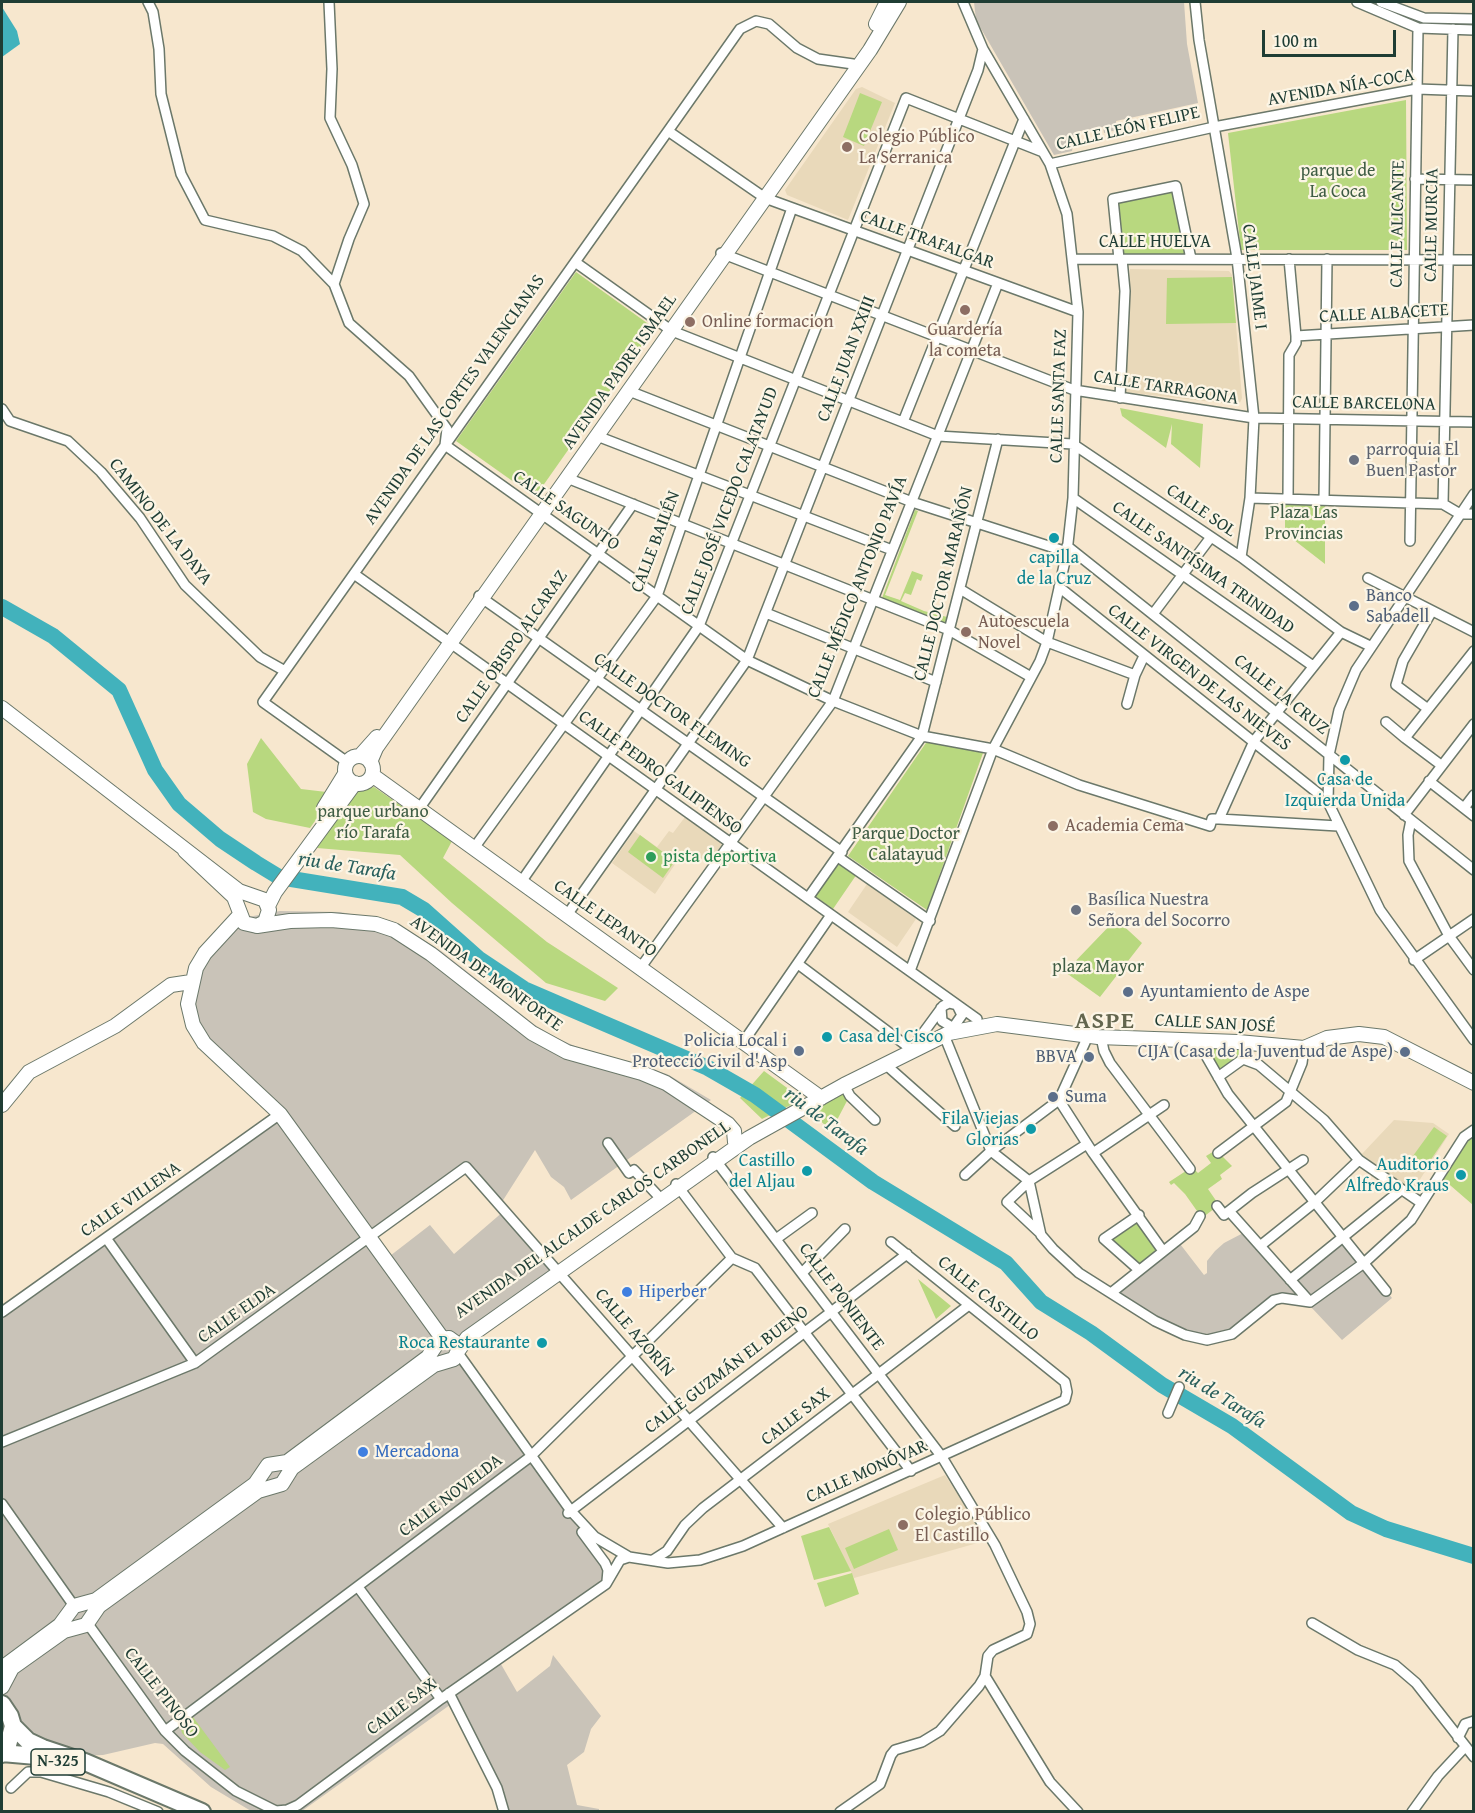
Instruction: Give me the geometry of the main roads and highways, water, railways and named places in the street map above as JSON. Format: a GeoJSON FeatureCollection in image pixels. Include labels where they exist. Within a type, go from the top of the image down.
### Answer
{"type":"FeatureCollection","features":[{"type":"Feature","properties":{"kind":"highway","name":"N-325"},"geometry":{"type":"LineString","coordinates":[[3,1703],[13,1726],[28,1741],[202,1812]]}},
{"type":"Feature","properties":{"kind":"highway","name":"N-325"},"geometry":{"type":"LineString","coordinates":[[13,1726],[12,1736],[2,1754],[36,1756],[113,1775]]}},
{"type":"Feature","properties":{"kind":"water"},"geometry":{"type":"Polygon","coordinates":[[[2,7],[17,31],[20,44],[2,57],[2,7]]]}},
{"type":"Feature","properties":{"kind":"waterway","name":"riu de Tarafa"},"geometry":{"type":"LineString","coordinates":[[2,607],[53,636],[119,690],[155,770],[179,804],[220,839],[256,863],[279,877],[402,897],[424,910],[479,959],[524,989],[708,1068],[755,1095],[873,1182],[1006,1263],[1041,1302],[1091,1333],[1162,1385],[1232,1426],[1351,1513],[1386,1529],[1474,1556]]}},
{"type":"Feature","properties":{"kind":"place","name":"Colegio Público La Serranica"},"geometry":{"type":"Point","coordinates":[847,147]}},
{"type":"Feature","properties":{"kind":"place","name":"Guardería la cometa"},"geometry":{"type":"Point","coordinates":[965,310]}},
{"type":"Feature","properties":{"kind":"place","name":"Online formacion"},"geometry":{"type":"Point","coordinates":[690,322]}},
{"type":"Feature","properties":{"kind":"place","name":"parroquia El Buen Pastor"},"geometry":{"type":"Point","coordinates":[1354,460]}},
{"type":"Feature","properties":{"kind":"place","name":"capilla de la Cruz"},"geometry":{"type":"Point","coordinates":[1054,538]}},
{"type":"Feature","properties":{"kind":"place","name":"Banco Sabadell"},"geometry":{"type":"Point","coordinates":[1354,606]}},
{"type":"Feature","properties":{"kind":"place","name":"Autoescuela Novel"},"geometry":{"type":"Point","coordinates":[966,632]}},
{"type":"Feature","properties":{"kind":"place","name":"Casa de Izquierda Unida"},"geometry":{"type":"Point","coordinates":[1345,760]}},
{"type":"Feature","properties":{"kind":"place","name":"Academia Cema"},"geometry":{"type":"Point","coordinates":[1053,826]}},
{"type":"Feature","properties":{"kind":"place","name":"pista deportiva"},"geometry":{"type":"Point","coordinates":[651,857]}},
{"type":"Feature","properties":{"kind":"place","name":"Basílica Nuestra Señora del Socorro"},"geometry":{"type":"Point","coordinates":[1076,910]}},
{"type":"Feature","properties":{"kind":"place","name":"Ayuntamiento de Aspe"},"geometry":{"type":"Point","coordinates":[1128,992]}},
{"type":"Feature","properties":{"kind":"place","name":"Casa del Cisco"},"geometry":{"type":"Point","coordinates":[827,1037]}},
{"type":"Feature","properties":{"kind":"place","name":"Policia Local i Protecció Civil d'Asp"},"geometry":{"type":"Point","coordinates":[799,1051]}},
{"type":"Feature","properties":{"kind":"place","name":"CIJA (Casa de la Juventud de Aspe)"},"geometry":{"type":"Point","coordinates":[1405,1052]}},
{"type":"Feature","properties":{"kind":"place","name":"BBVA"},"geometry":{"type":"Point","coordinates":[1089,1057]}},
{"type":"Feature","properties":{"kind":"place","name":"Suma"},"geometry":{"type":"Point","coordinates":[1053,1097]}},
{"type":"Feature","properties":{"kind":"place","name":"Fila Viejas Glorias"},"geometry":{"type":"Point","coordinates":[1031,1129]}},
{"type":"Feature","properties":{"kind":"place","name":"Castillo del Aljau"},"geometry":{"type":"Point","coordinates":[807,1171]}},
{"type":"Feature","properties":{"kind":"place","name":"Auditorio Alfredo Kraus"},"geometry":{"type":"Point","coordinates":[1461,1175]}},
{"type":"Feature","properties":{"kind":"place","name":"Hiperber"},"geometry":{"type":"Point","coordinates":[627,1292]}},
{"type":"Feature","properties":{"kind":"place","name":"Roca Restaurante"},"geometry":{"type":"Point","coordinates":[542,1343]}},
{"type":"Feature","properties":{"kind":"place","name":"Mercadona"},"geometry":{"type":"Point","coordinates":[363,1452]}},
{"type":"Feature","properties":{"kind":"place","name":"Colegio Público El Castillo"},"geometry":{"type":"Point","coordinates":[903,1525]}},
{"type":"Feature","properties":{"kind":"district","name":"ASPE"},"geometry":{"type":"Point","coordinates":[1105,1022]}},
{"type":"Feature","properties":{"kind":"park label","name":"parque de La Coca"},"geometry":{"type":"Point","coordinates":[1338,181]}},
{"type":"Feature","properties":{"kind":"park label","name":"Plaza Las Provincias"},"geometry":{"type":"Point","coordinates":[1304,523]}},
{"type":"Feature","properties":{"kind":"park label","name":"parque urbano río Tarafa"},"geometry":{"type":"Point","coordinates":[373,822]}},
{"type":"Feature","properties":{"kind":"park label","name":"Parque Doctor Calatayud"},"geometry":{"type":"Point","coordinates":[906,844]}},
{"type":"Feature","properties":{"kind":"park label","name":"plaza Mayor"},"geometry":{"type":"Point","coordinates":[1098,967]}}]}
